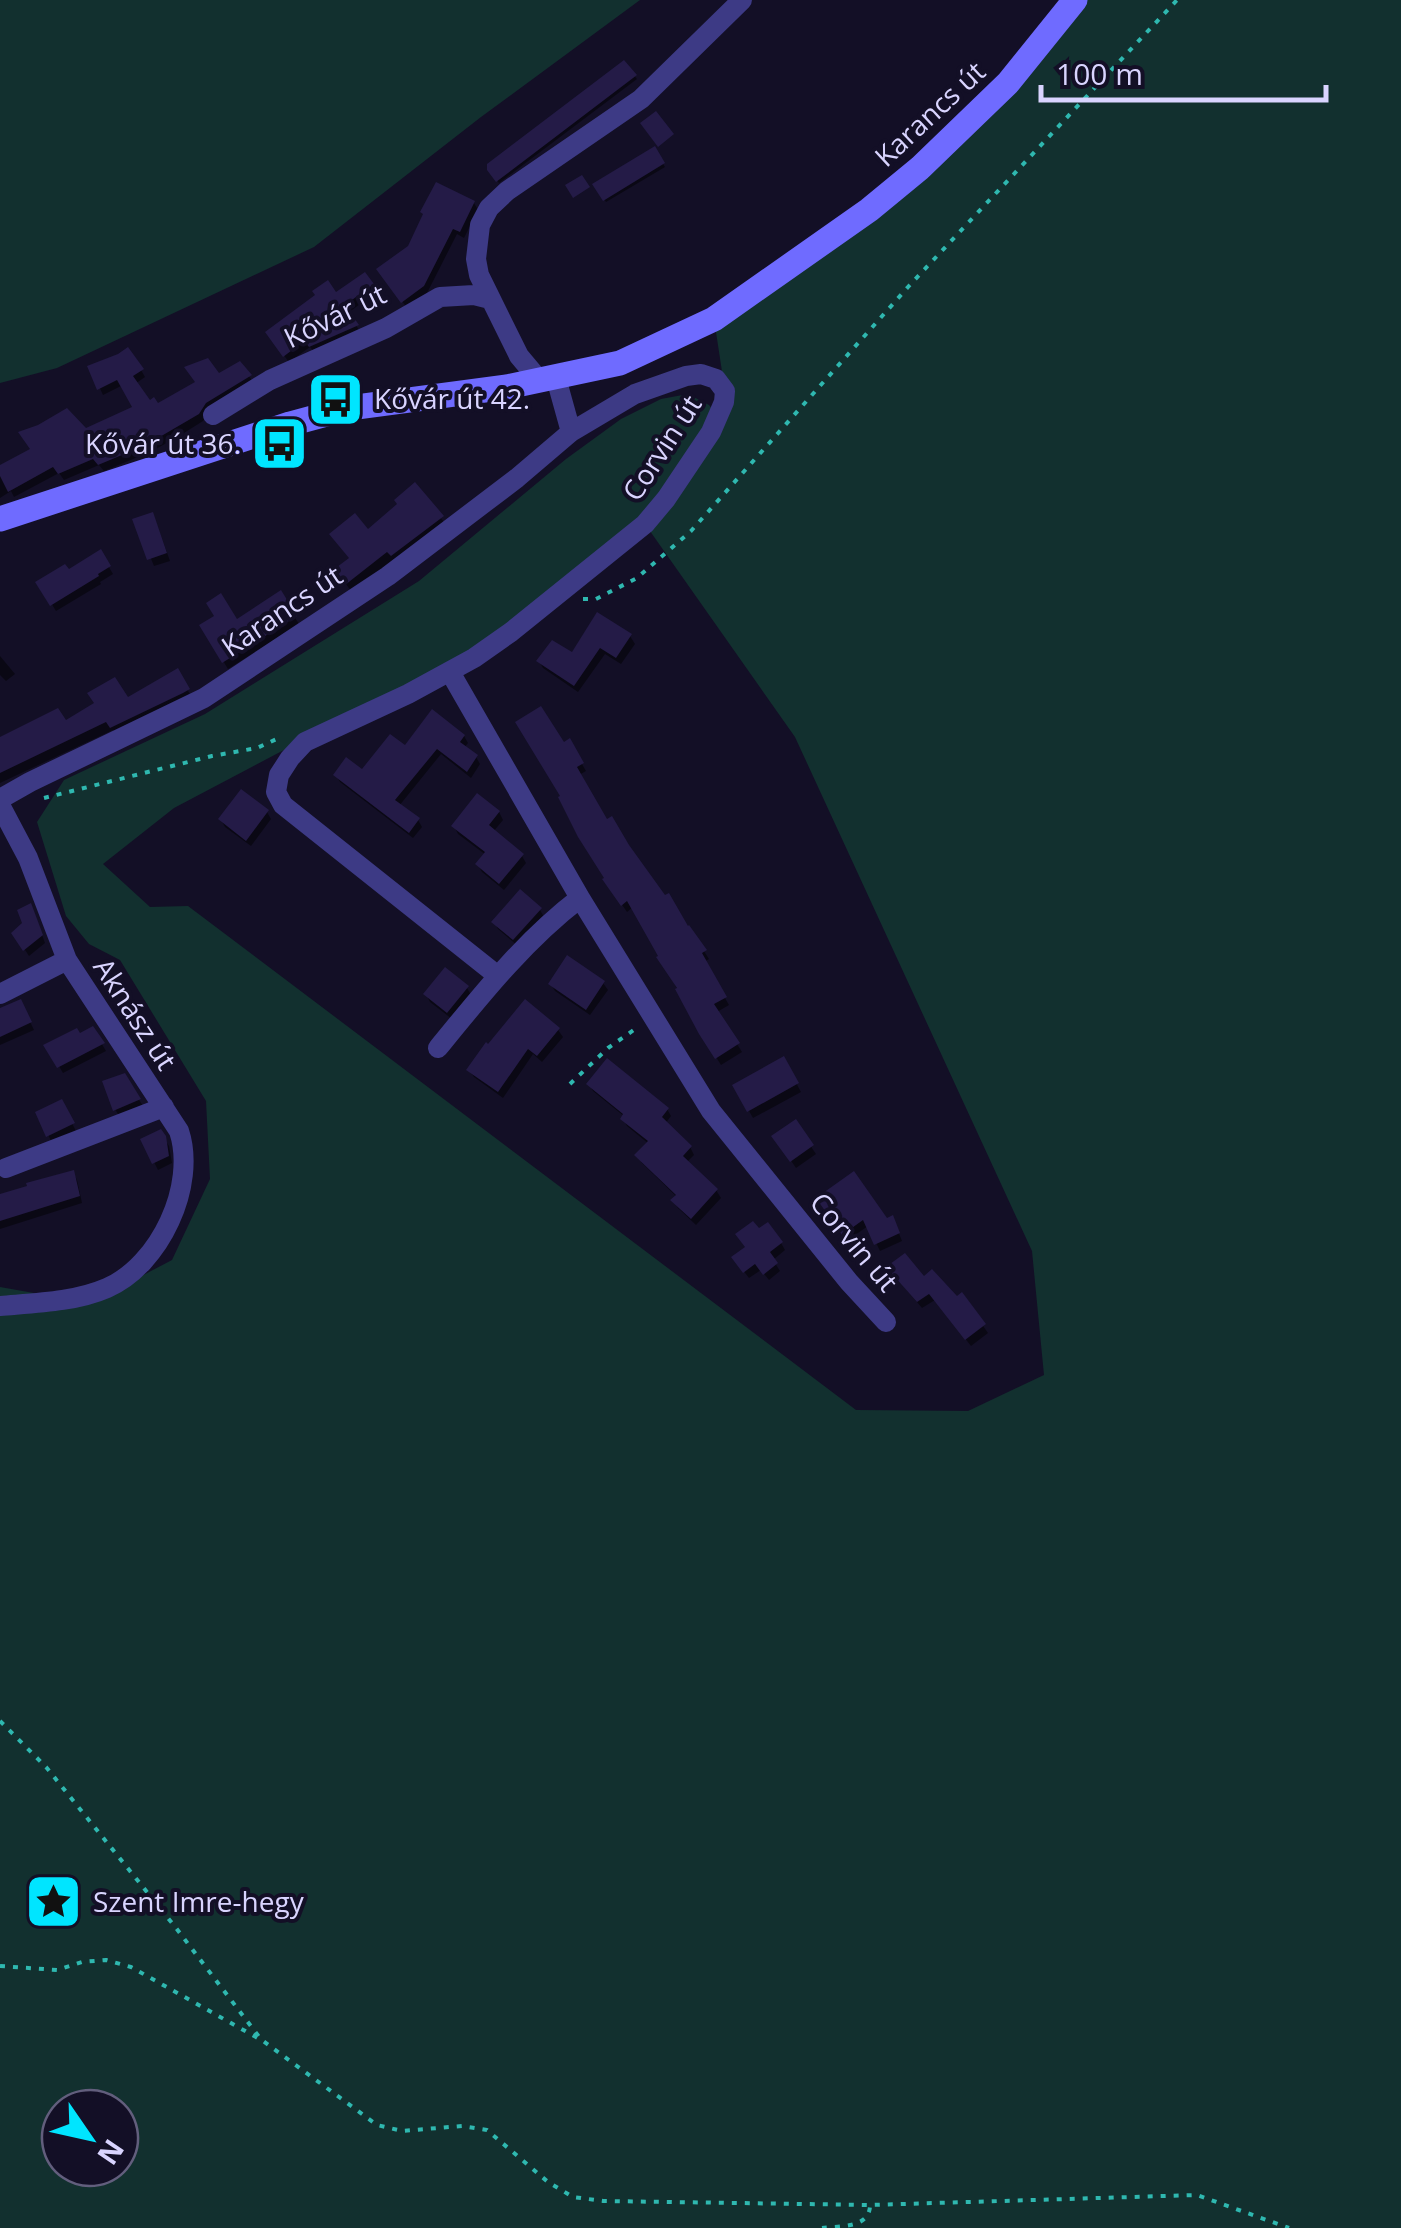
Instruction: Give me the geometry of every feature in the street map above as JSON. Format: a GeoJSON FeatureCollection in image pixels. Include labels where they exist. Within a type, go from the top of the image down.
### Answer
{"type":"FeatureCollection","features":[{"type":"Feature","properties":{"kind":"main road","name":"Karancs út"},"geometry":{"type":"LineString","coordinates":[[548,380],[620,363],[714,320],[808,254],[920,168],[956,135],[1008,83],[1075,0]]}},
{"type":"Feature","properties":{"kind":"main road"},"geometry":{"type":"LineString","coordinates":[[0,519],[349,408],[548,380]]}},
{"type":"Feature","properties":{"kind":"street"},"geometry":{"type":"LineString","coordinates":[[571,432],[548,380],[518,356],[478,275],[480,225],[489,208],[507,192],[641,99],[742,0]]}},
{"type":"Feature","properties":{"kind":"street","name":"Kővár út"},"geometry":{"type":"LineString","coordinates":[[213,416],[270,380],[386,328],[440,297],[460,294],[490,299]]}},
{"type":"Feature","properties":{"kind":"street","name":"Corvin út"},"geometry":{"type":"LineString","coordinates":[[498,976],[286,808],[276,792],[281,770],[305,742],[450,672],[491,646],[629,538],[657,510],[711,432],[725,391],[709,375],[686,376],[634,394],[571,432]]}},
{"type":"Feature","properties":{"kind":"street","name":"Karancs út"},"geometry":{"type":"LineString","coordinates":[[0,802],[30,782],[217,690],[388,576],[571,432]]}},
{"type":"Feature","properties":{"kind":"street","name":"Corvin út"},"geometry":{"type":"LineString","coordinates":[[450,672],[580,898],[711,1110],[886,1322]]}},
{"type":"Feature","properties":{"kind":"street","name":"Aknász út"},"geometry":{"type":"LineString","coordinates":[[0,802],[28,858],[68,960],[164,1107],[6,1168]]}},
{"type":"Feature","properties":{"kind":"street"},"geometry":{"type":"LineString","coordinates":[[438,1048],[540,931],[580,898]]}},
{"type":"Feature","properties":{"kind":"street","name":"Aknász út"},"geometry":{"type":"LineString","coordinates":[[0,994],[68,960]]}},
{"type":"Feature","properties":{"kind":"street"},"geometry":{"type":"LineString","coordinates":[[0,1306],[88,1294],[118,1282],[140,1265],[172,1216],[183,1186],[186,1158],[179,1131],[164,1107]]}},
{"type":"Feature","properties":{"kind":"path"},"geometry":{"type":"LineString","coordinates":[[553,598],[596,599],[637,578],[691,531],[908,287],[1177,0]]}},
{"type":"Feature","properties":{"kind":"path"},"geometry":{"type":"LineString","coordinates":[[46,798],[257,748],[284,735]]}},
{"type":"Feature","properties":{"kind":"path"},"geometry":{"type":"LineString","coordinates":[[570,1084],[608,1048],[656,1020]]}},
{"type":"Feature","properties":{"kind":"path"},"geometry":{"type":"LineString","coordinates":[[0,1722],[46,1766],[262,2041]]}},
{"type":"Feature","properties":{"kind":"path"},"geometry":{"type":"LineString","coordinates":[[0,1966],[57,1970],[106,1960],[132,1967],[262,2041],[377,2125],[402,2131],[462,2126],[487,2130],[548,2182],[573,2197],[603,2201],[870,2205],[1197,2195],[1289,2228]]}},
{"type":"Feature","properties":{"kind":"path"},"geometry":{"type":"LineString","coordinates":[[822,2228],[858,2224],[867,2218],[870,2205]]}},
{"type":"Feature","properties":{"kind":"green space"},"geometry":{"type":"Polygon","coordinates":[[[0,0],[640,0],[314,247],[57,368],[0,383],[0,0]]]}},
{"type":"Feature","properties":{"kind":"green space"},"geometry":{"type":"Polygon","coordinates":[[[1075,0],[1401,0],[1401,2228],[0,2228],[0,1287],[90,1303],[172,1260],[210,1179],[206,1101],[120,960],[89,944],[66,916],[37,822],[64,780],[205,714],[419,581],[566,459],[621,419],[661,399],[688,394],[709,405],[718,416],[725,391],[714,319],[868,210],[1075,0]],[[645,524],[511,632],[174,808],[103,864],[150,907],[188,906],[856,1410],[968,1411],[1044,1375],[1032,1251],[795,737],[645,524]]]}},
{"type":"Feature","properties":{"kind":"building"},"geometry":{"type":"Polygon","coordinates":[[[624,60],[637,75],[496,182],[487,164],[624,60]]]}},
{"type":"Feature","properties":{"kind":"building"},"geometry":{"type":"Polygon","coordinates":[[[656,111],[674,134],[658,147],[640,123],[656,111]]]}},
{"type":"Feature","properties":{"kind":"building"},"geometry":{"type":"Polygon","coordinates":[[[655,146],[665,163],[603,201],[592,184],[655,146]]]}},
{"type":"Feature","properties":{"kind":"building"},"geometry":{"type":"Polygon","coordinates":[[[582,175],[590,187],[573,198],[565,185],[582,175]]]}},
{"type":"Feature","properties":{"kind":"building"},"geometry":{"type":"Polygon","coordinates":[[[436,182],[475,201],[460,232],[453,229],[424,286],[401,303],[376,269],[408,246],[436,182]]]}},
{"type":"Feature","properties":{"kind":"building"},"geometry":{"type":"Polygon","coordinates":[[[365,272],[374,284],[345,305],[359,325],[309,347],[304,341],[283,357],[265,332],[315,295],[312,291],[328,280],[336,292],[365,272]]]}},
{"type":"Feature","properties":{"kind":"building"},"geometry":{"type":"Polygon","coordinates":[[[128,347],[144,369],[133,376],[150,400],[154,397],[158,403],[195,382],[184,367],[208,358],[219,373],[240,361],[252,375],[206,403],[199,414],[146,445],[98,465],[93,459],[58,474],[53,467],[8,492],[0,476],[0,465],[30,449],[18,432],[67,408],[86,428],[132,407],[117,380],[97,390],[87,366],[128,347]]]}},
{"type":"Feature","properties":{"kind":"building"},"geometry":{"type":"Polygon","coordinates":[[[415,482],[444,516],[391,556],[387,552],[345,585],[333,570],[349,558],[329,534],[355,513],[368,529],[415,482]]]}},
{"type":"Feature","properties":{"kind":"building"},"geometry":{"type":"Polygon","coordinates":[[[153,512],[167,553],[147,560],[132,519],[153,512]]]}},
{"type":"Feature","properties":{"kind":"building"},"geometry":{"type":"Polygon","coordinates":[[[101,549],[111,566],[50,606],[35,582],[65,564],[69,569],[101,549]]]}},
{"type":"Feature","properties":{"kind":"building"},"geometry":{"type":"Polygon","coordinates":[[[281,590],[297,616],[222,663],[199,625],[214,616],[206,603],[221,593],[237,619],[281,590]]]}},
{"type":"Feature","properties":{"kind":"building"},"geometry":{"type":"Polygon","coordinates":[[[597,612],[632,634],[616,658],[600,648],[574,686],[536,661],[552,640],[572,652],[597,612]]]}},
{"type":"Feature","properties":{"kind":"building"},"geometry":{"type":"Polygon","coordinates":[[[178,668],[190,689],[110,728],[106,722],[0,773],[0,737],[58,708],[66,720],[94,703],[87,693],[115,677],[128,697],[178,668]]]}},
{"type":"Feature","properties":{"kind":"building"},"geometry":{"type":"Polygon","coordinates":[[[541,706],[564,742],[570,738],[584,763],[577,767],[607,819],[612,816],[707,950],[702,953],[727,997],[714,1004],[740,1043],[715,1059],[627,901],[621,906],[602,879],[560,796],[515,722],[541,706]]]}},
{"type":"Feature","properties":{"kind":"building"},"geometry":{"type":"Polygon","coordinates":[[[432,709],[465,735],[460,742],[478,755],[467,772],[437,749],[395,800],[420,818],[409,833],[333,775],[346,757],[362,769],[390,734],[405,745],[432,709]]]}},
{"type":"Feature","properties":{"kind":"building"},"geometry":{"type":"Polygon","coordinates":[[[241,789],[269,810],[246,841],[218,819],[241,789]]]}},
{"type":"Feature","properties":{"kind":"building"},"geometry":{"type":"Polygon","coordinates":[[[477,793],[500,811],[489,825],[524,854],[499,884],[475,864],[485,852],[451,826],[477,793]]]}},
{"type":"Feature","properties":{"kind":"building"},"geometry":{"type":"Polygon","coordinates":[[[520,889],[542,908],[513,940],[491,922],[520,889]]]}},
{"type":"Feature","properties":{"kind":"building"},"geometry":{"type":"Polygon","coordinates":[[[31,903],[43,935],[23,951],[11,933],[22,923],[17,910],[31,903]]]}},
{"type":"Feature","properties":{"kind":"building"},"geometry":{"type":"Polygon","coordinates":[[[567,955],[605,981],[586,1010],[548,984],[567,955]]]}},
{"type":"Feature","properties":{"kind":"building"},"geometry":{"type":"Polygon","coordinates":[[[445,967],[469,986],[447,1013],[423,994],[445,967]]]}},
{"type":"Feature","properties":{"kind":"building"},"geometry":{"type":"Polygon","coordinates":[[[21,999],[32,1022],[0,1037],[0,1008],[21,999]]]}},
{"type":"Feature","properties":{"kind":"building"},"geometry":{"type":"Polygon","coordinates":[[[525,999],[560,1028],[537,1056],[528,1049],[498,1092],[466,1070],[525,999]]]}},
{"type":"Feature","properties":{"kind":"building"},"geometry":{"type":"Polygon","coordinates":[[[93,1026],[105,1043],[57,1068],[43,1045],[77,1028],[80,1033],[93,1026]]]}},
{"type":"Feature","properties":{"kind":"building"},"geometry":{"type":"Polygon","coordinates":[[[784,1056],[799,1083],[747,1112],[732,1085],[784,1056]]]}},
{"type":"Feature","properties":{"kind":"building"},"geometry":{"type":"Polygon","coordinates":[[[607,1058],[669,1108],[662,1117],[692,1146],[683,1156],[718,1189],[691,1219],[670,1200],[676,1195],[634,1155],[648,1141],[586,1084],[607,1058]]]}},
{"type":"Feature","properties":{"kind":"building"},"geometry":{"type":"Polygon","coordinates":[[[125,1073],[141,1099],[113,1111],[102,1081],[125,1073]]]}},
{"type":"Feature","properties":{"kind":"building"},"geometry":{"type":"Polygon","coordinates":[[[62,1099],[75,1123],[46,1137],[35,1112],[62,1099]]]}},
{"type":"Feature","properties":{"kind":"building"},"geometry":{"type":"Polygon","coordinates":[[[796,1119],[814,1145],[790,1162],[771,1136],[796,1119]]]}},
{"type":"Feature","properties":{"kind":"building"},"geometry":{"type":"Polygon","coordinates":[[[161,1129],[169,1156],[152,1164],[140,1139],[161,1129]]]}},
{"type":"Feature","properties":{"kind":"building"},"geometry":{"type":"Polygon","coordinates":[[[74,1170],[80,1196],[0,1221],[0,1194],[74,1170]]]}},
{"type":"Feature","properties":{"kind":"building"},"geometry":{"type":"Polygon","coordinates":[[[854,1171],[887,1218],[893,1215],[900,1233],[874,1245],[863,1220],[842,1235],[816,1198],[854,1171]]]}},
{"type":"Feature","properties":{"kind":"building"},"geometry":{"type":"Polygon","coordinates":[[[753,1221],[759,1228],[768,1222],[783,1242],[770,1252],[778,1263],[763,1275],[755,1264],[743,1273],[731,1257],[745,1247],[735,1234],[753,1221]]]}},
{"type":"Feature","properties":{"kind":"building"},"geometry":{"type":"Polygon","coordinates":[[[905,1253],[924,1276],[932,1269],[957,1296],[962,1292],[986,1324],[965,1340],[929,1294],[917,1302],[886,1267],[905,1253]]]}},
{"type":"Feature","properties":{"kind":"place","name":"Kővár út 42."},"geometry":{"type":"Point","coordinates":[335,399]}},
{"type":"Feature","properties":{"kind":"place","name":"Kővár út 36."},"geometry":{"type":"Point","coordinates":[280,444]}},
{"type":"Feature","properties":{"kind":"place","name":"Szent Imre-hegy"},"geometry":{"type":"Point","coordinates":[54,1902]}}]}
